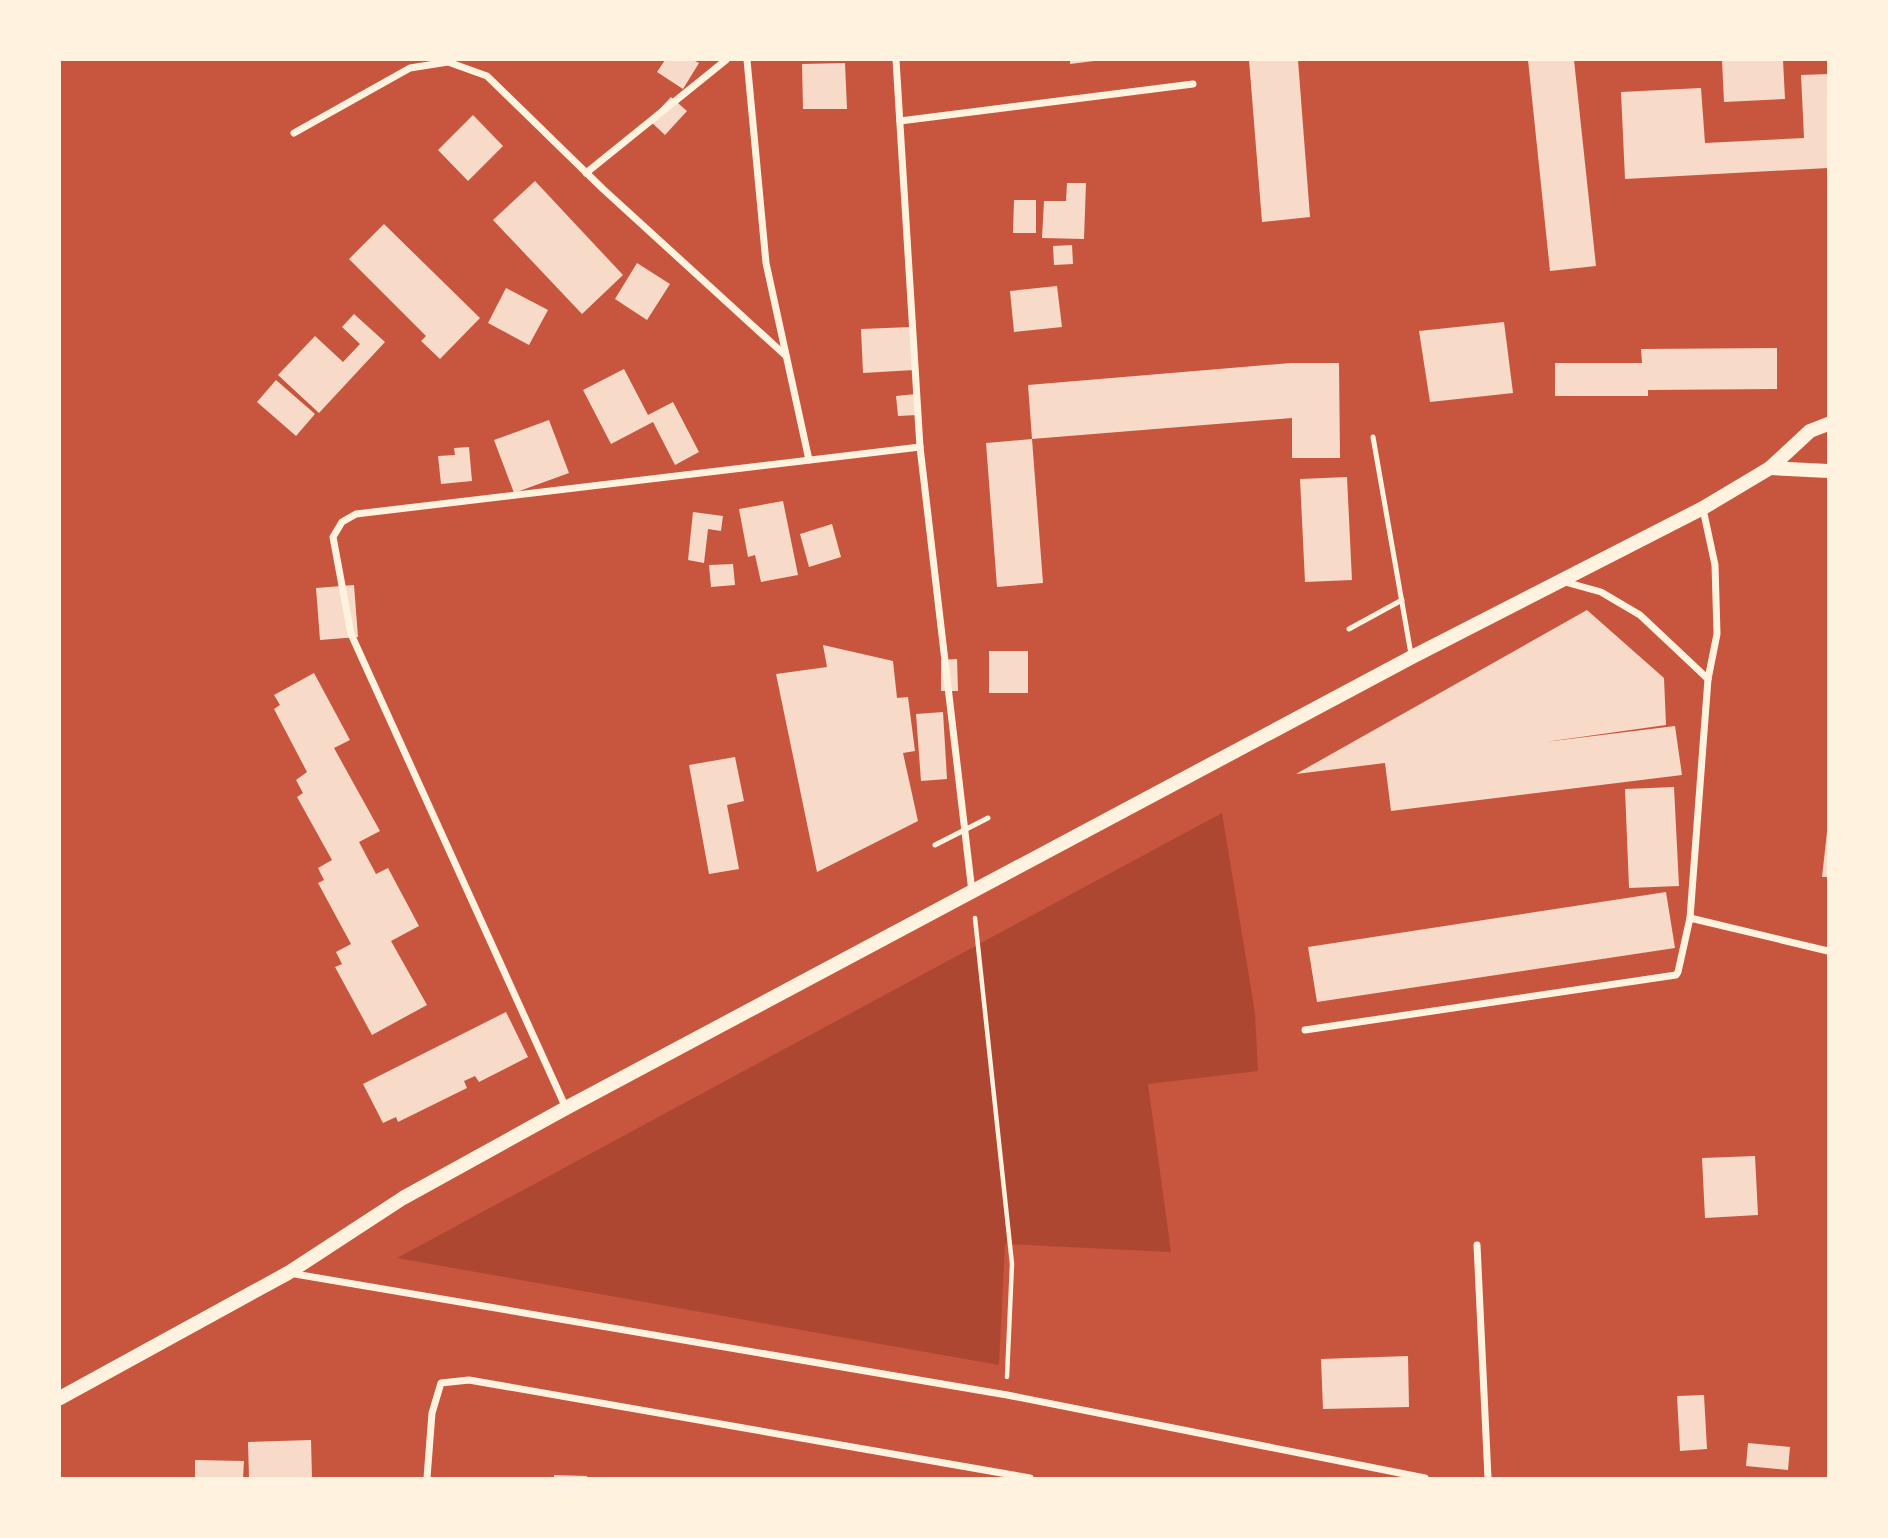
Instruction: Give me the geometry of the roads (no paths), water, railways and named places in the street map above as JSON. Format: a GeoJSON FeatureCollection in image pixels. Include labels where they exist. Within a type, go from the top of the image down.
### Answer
{"type":"FeatureCollection","features":[{"type":"Feature","properties":{"kind":"main road"},"geometry":{"type":"LineString","coordinates":[[60,1398],[288,1273],[403,1198],[566,1108],[1412,657],[1703,508],[1770,468],[1810,431],[1829,424]]}},
{"type":"Feature","properties":{"kind":"main road"},"geometry":{"type":"LineString","coordinates":[[1770,468],[1829,471]]}},
{"type":"Feature","properties":{"kind":"street"},"geometry":{"type":"LineString","coordinates":[[586,173],[726,60]]}},
{"type":"Feature","properties":{"kind":"street"},"geometry":{"type":"LineString","coordinates":[[747,60],[766,263],[809,460]]}},
{"type":"Feature","properties":{"kind":"street"},"geometry":{"type":"LineString","coordinates":[[896,60],[920,447],[972,892]]}},
{"type":"Feature","properties":{"kind":"street"},"geometry":{"type":"LineString","coordinates":[[294,133],[410,68],[448,62],[487,76],[586,173],[786,356]]}},
{"type":"Feature","properties":{"kind":"street"},"geometry":{"type":"LineString","coordinates":[[900,121],[1193,84]]}},
{"type":"Feature","properties":{"kind":"street"},"geometry":{"type":"LineString","coordinates":[[566,1108],[351,634],[333,537],[342,522],[356,514],[920,447]]}},
{"type":"Feature","properties":{"kind":"street"},"geometry":{"type":"LineString","coordinates":[[1305,1030],[1676,975],[1690,918],[1708,679],[1717,634],[1715,565],[1703,508]]}},
{"type":"Feature","properties":{"kind":"street"},"geometry":{"type":"LineString","coordinates":[[1560,580],[1601,592],[1640,615],[1708,679]]}},
{"type":"Feature","properties":{"kind":"street"},"geometry":{"type":"LineString","coordinates":[[1690,918],[1829,951]]}},
{"type":"Feature","properties":{"kind":"street"},"geometry":{"type":"LineString","coordinates":[[1477,1245],[1488,1479]]}},
{"type":"Feature","properties":{"kind":"street"},"geometry":{"type":"LineString","coordinates":[[288,1273],[1007,1395],[1425,1479]]}},
{"type":"Feature","properties":{"kind":"street"},"geometry":{"type":"LineString","coordinates":[[427,1479],[432,1413],[441,1383],[469,1380],[1030,1479]]}},
{"type":"Feature","properties":{"kind":"lane"},"geometry":{"type":"LineString","coordinates":[[1373,437],[1412,657]]}},
{"type":"Feature","properties":{"kind":"lane"},"geometry":{"type":"LineString","coordinates":[[1349,629],[1402,600]]}},
{"type":"Feature","properties":{"kind":"lane"},"geometry":{"type":"LineString","coordinates":[[935,845],[988,818]]}}]}
